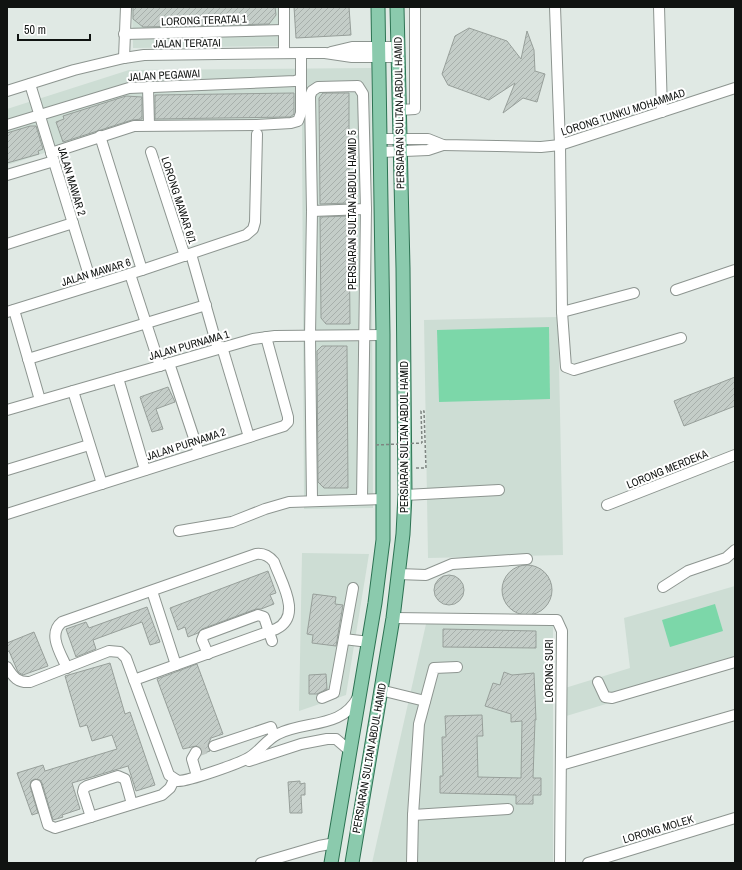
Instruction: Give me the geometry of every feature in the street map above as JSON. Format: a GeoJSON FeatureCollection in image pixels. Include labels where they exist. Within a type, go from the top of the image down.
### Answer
{"type":"FeatureCollection","features":[{"type":"Feature","properties":{"kind":"main road","name":"PERSIARAN SULTAN ABDUL HAMID"},"geometry":{"type":"LineString","coordinates":[[331,863],[369,641],[382,548],[384,499],[383,335],[378,7]]}},
{"type":"Feature","properties":{"kind":"main road","name":"PERSIARAN SULTAN ABDUL HAMID"},"geometry":{"type":"LineString","coordinates":[[352,863],[393,618],[405,495],[403,268],[397,7]]}},
{"type":"Feature","properties":{"kind":"main road"},"geometry":{"type":"LineString","coordinates":[[369,641],[389,643]]}},
{"type":"Feature","properties":{"kind":"street"},"geometry":{"type":"LineString","coordinates":[[124,58],[126,7]]}},
{"type":"Feature","properties":{"kind":"street"},"geometry":{"type":"LineString","coordinates":[[284,7],[284,52]]}},
{"type":"Feature","properties":{"kind":"street"},"geometry":{"type":"LineString","coordinates":[[400,110],[415,108],[414,7]]}},
{"type":"Feature","properties":{"kind":"street"},"geometry":{"type":"LineString","coordinates":[[555,7],[560,145],[562,312],[564,359],[566,367],[574,370],[681,338]]}},
{"type":"Feature","properties":{"kind":"street"},"geometry":{"type":"LineString","coordinates":[[659,7],[662,112]]}},
{"type":"Feature","properties":{"kind":"street","name":"LORONG TERATAI 1"},"geometry":{"type":"LineString","coordinates":[[124,34],[284,30]]}},
{"type":"Feature","properties":{"kind":"street","name":"JALAN TERATAI"},"geometry":{"type":"LineString","coordinates":[[7,91],[124,58],[144,55],[284,52],[325,53],[352,47],[378,52],[398,52]]}},
{"type":"Feature","properties":{"kind":"street"},"geometry":{"type":"LineString","coordinates":[[7,175],[100,136],[126,128],[149,125],[291,123],[298,121],[300,117],[301,53]]}},
{"type":"Feature","properties":{"kind":"street","name":"JALAN PEGAWAI"},"geometry":{"type":"LineString","coordinates":[[7,125],[128,88],[295,82],[301,79]]}},
{"type":"Feature","properties":{"kind":"street","name":"JALAN MAWAR 2"},"geometry":{"type":"LineString","coordinates":[[30,84],[92,285]]}},
{"type":"Feature","properties":{"kind":"street","name":"PERSIARAN SULTAN ABDUL HAMID 5"},"geometry":{"type":"LineString","coordinates":[[312,211],[310,96],[312,91],[318,87],[358,86],[363,94],[366,210],[362,500]]}},
{"type":"Feature","properties":{"kind":"street"},"geometry":{"type":"LineString","coordinates":[[148,87],[149,125]]}},
{"type":"Feature","properties":{"kind":"street","name":"LORONG TUNKU MOHAMMAD"},"geometry":{"type":"LineString","coordinates":[[380,146],[400,145],[428,139],[443,145],[560,145],[735,88]]}},
{"type":"Feature","properties":{"kind":"street","name":"JALAN MAWAR 6"},"geometry":{"type":"LineString","coordinates":[[10,311],[240,238],[253,229],[255,222],[257,134]]}},
{"type":"Feature","properties":{"kind":"street"},"geometry":{"type":"LineString","coordinates":[[100,136],[142,270]]}},
{"type":"Feature","properties":{"kind":"street","name":"LORONG MAWAR 6/1"},"geometry":{"type":"LineString","coordinates":[[151,152],[206,305],[249,437]]}},
{"type":"Feature","properties":{"kind":"street"},"geometry":{"type":"LineString","coordinates":[[312,500],[310,336],[312,211],[366,210]]}},
{"type":"Feature","properties":{"kind":"street"},"geometry":{"type":"LineString","coordinates":[[7,244],[72,223]]}},
{"type":"Feature","properties":{"kind":"street"},"geometry":{"type":"LineString","coordinates":[[676,290],[735,270]]}},
{"type":"Feature","properties":{"kind":"street"},"geometry":{"type":"LineString","coordinates":[[130,274],[146,323],[199,453]]}},
{"type":"Feature","properties":{"kind":"street"},"geometry":{"type":"LineString","coordinates":[[562,312],[634,293]]}},
{"type":"Feature","properties":{"kind":"street"},"geometry":{"type":"LineString","coordinates":[[28,358],[206,305]]}},
{"type":"Feature","properties":{"kind":"street"},"geometry":{"type":"LineString","coordinates":[[10,311],[28,358],[40,400]]}},
{"type":"Feature","properties":{"kind":"street","name":"JALAN PURNAMA 1"},"geometry":{"type":"LineString","coordinates":[[7,410],[250,339],[266,337],[383,335]]}},
{"type":"Feature","properties":{"kind":"street","name":"JALAN PURNAMA 2"},"geometry":{"type":"LineString","coordinates":[[7,514],[284,426],[288,422],[266,337]]}},
{"type":"Feature","properties":{"kind":"street"},"geometry":{"type":"LineString","coordinates":[[118,378],[145,470]]}},
{"type":"Feature","properties":{"kind":"street"},"geometry":{"type":"LineString","coordinates":[[73,391],[102,484]]}},
{"type":"Feature","properties":{"kind":"street"},"geometry":{"type":"LineString","coordinates":[[7,470],[89,445]]}},
{"type":"Feature","properties":{"kind":"street","name":"LORONG MERDEKA"},"geometry":{"type":"LineString","coordinates":[[607,505],[735,455]]}},
{"type":"Feature","properties":{"kind":"street"},"geometry":{"type":"LineString","coordinates":[[405,495],[498,490]]}},
{"type":"Feature","properties":{"kind":"street"},"geometry":{"type":"LineString","coordinates":[[179,531],[232,522],[277,505],[312,500],[384,499]]}},
{"type":"Feature","properties":{"kind":"street"},"geometry":{"type":"LineString","coordinates":[[663,587],[688,571],[726,558],[735,550]]}},
{"type":"Feature","properties":{"kind":"street"},"geometry":{"type":"LineString","coordinates":[[67,668],[55,639],[55,632],[59,625],[256,554],[267,555],[274,562],[290,611],[284,624],[271,636],[208,654],[134,680]]}},
{"type":"Feature","properties":{"kind":"street"},"geometry":{"type":"LineString","coordinates":[[398,574],[426,575],[452,564],[527,559]]}},
{"type":"Feature","properties":{"kind":"street"},"geometry":{"type":"LineString","coordinates":[[322,698],[334,693],[353,588]]}},
{"type":"Feature","properties":{"kind":"street"},"geometry":{"type":"LineString","coordinates":[[152,591],[176,665]]}},
{"type":"Feature","properties":{"kind":"street"},"geometry":{"type":"LineString","coordinates":[[208,654],[202,640],[204,635],[258,615],[264,617],[271,636]]}},
{"type":"Feature","properties":{"kind":"street","name":"LORONG SURI"},"geometry":{"type":"LineString","coordinates":[[393,618],[556,620],[562,631],[560,863]]}},
{"type":"Feature","properties":{"kind":"street"},"geometry":{"type":"LineString","coordinates":[[344,639],[369,641]]}},
{"type":"Feature","properties":{"kind":"street"},"geometry":{"type":"LineString","coordinates":[[7,667],[14,678],[26,682],[67,668],[109,651],[116,650],[126,658],[169,775],[174,780],[182,781],[251,757],[274,736],[290,729],[340,717],[351,709],[360,690]]}},
{"type":"Feature","properties":{"kind":"street"},"geometry":{"type":"LineString","coordinates":[[598,682],[605,697],[612,698],[735,662]]}},
{"type":"Feature","properties":{"kind":"street"},"geometry":{"type":"LineString","coordinates":[[412,863],[413,815],[419,724],[434,668],[457,667]]}},
{"type":"Feature","properties":{"kind":"street"},"geometry":{"type":"LineString","coordinates":[[380,690],[425,701]]}},
{"type":"Feature","properties":{"kind":"street"},"geometry":{"type":"LineString","coordinates":[[561,765],[735,715]]}},
{"type":"Feature","properties":{"kind":"street"},"geometry":{"type":"LineString","coordinates":[[214,746],[272,727],[274,736]]}},
{"type":"Feature","properties":{"kind":"street"},"geometry":{"type":"LineString","coordinates":[[242,761],[252,760],[284,749],[327,738],[336,739],[350,751]]}},
{"type":"Feature","properties":{"kind":"street"},"geometry":{"type":"LineString","coordinates":[[196,752],[192,759],[197,776]]}},
{"type":"Feature","properties":{"kind":"street"},"geometry":{"type":"LineString","coordinates":[[90,817],[83,790],[85,786],[118,776],[123,778],[132,804]]}},
{"type":"Feature","properties":{"kind":"street"},"geometry":{"type":"LineString","coordinates":[[36,785],[48,825],[55,828],[162,795],[170,788],[174,780]]}},
{"type":"Feature","properties":{"kind":"street"},"geometry":{"type":"LineString","coordinates":[[413,815],[508,809]]}},
{"type":"Feature","properties":{"kind":"street","name":"LORONG MOLEK"},"geometry":{"type":"LineString","coordinates":[[588,863],[735,818]]}},
{"type":"Feature","properties":{"kind":"street"},"geometry":{"type":"LineString","coordinates":[[261,863],[319,846],[335,843]]}},
{"type":"Feature","properties":{"kind":"path"},"geometry":{"type":"LineString","coordinates":[[376,445],[422,444],[421,411],[424,411],[426,468],[404,468]]}},
{"type":"Feature","properties":{"kind":"shaded area"},"geometry":{"type":"Polygon","coordinates":[[[132,7],[280,7],[280,46],[133,48],[132,7]]]}},
{"type":"Feature","properties":{"kind":"shaded area"},"geometry":{"type":"Polygon","coordinates":[[[371,68],[373,508],[304,509],[302,125],[129,126],[7,165],[7,109],[129,70],[371,68]]]}},
{"type":"Feature","properties":{"kind":"shaded area"},"geometry":{"type":"Polygon","coordinates":[[[558,317],[563,555],[428,558],[424,320],[558,317]]]}},
{"type":"Feature","properties":{"kind":"shaded area"},"geometry":{"type":"Polygon","coordinates":[[[302,553],[369,554],[346,695],[299,711],[302,553]]]}},
{"type":"Feature","properties":{"kind":"shaded area"},"geometry":{"type":"Polygon","coordinates":[[[735,586],[735,665],[563,717],[565,688],[630,668],[624,618],[735,586]]]}},
{"type":"Feature","properties":{"kind":"shaded area"},"geometry":{"type":"Polygon","coordinates":[[[553,623],[553,863],[372,863],[426,624],[553,623]]]}},
{"type":"Feature","properties":{"kind":"green space"},"geometry":{"type":"Polygon","coordinates":[[[549,327],[550,399],[439,402],[437,330],[549,327]]]}},
{"type":"Feature","properties":{"kind":"green space"},"geometry":{"type":"Polygon","coordinates":[[[715,604],[723,631],[670,647],[662,620],[715,604]]]}},
{"type":"Feature","properties":{"kind":"building"},"geometry":{"type":"Polygon","coordinates":[[[133,7],[275,7],[276,15],[269,24],[143,27],[133,19],[133,7]]]}},
{"type":"Feature","properties":{"kind":"building"},"geometry":{"type":"Polygon","coordinates":[[[294,7],[349,7],[351,35],[296,38],[294,7]]]}},
{"type":"Feature","properties":{"kind":"building"},"geometry":{"type":"Polygon","coordinates":[[[469,28],[507,41],[521,59],[527,31],[534,50],[535,71],[545,74],[537,102],[523,98],[503,113],[515,83],[489,100],[448,85],[442,74],[455,36],[469,28]]]}},
{"type":"Feature","properties":{"kind":"building"},"geometry":{"type":"Polygon","coordinates":[[[294,93],[294,114],[290,117],[155,119],[155,95],[294,93]]]}},
{"type":"Feature","properties":{"kind":"building"},"geometry":{"type":"Polygon","coordinates":[[[323,93],[349,93],[349,203],[320,204],[319,98],[323,93]]]}},
{"type":"Feature","properties":{"kind":"building"},"geometry":{"type":"Polygon","coordinates":[[[126,96],[142,97],[142,119],[132,120],[63,142],[56,122],[64,119],[63,116],[126,96]]]}},
{"type":"Feature","properties":{"kind":"building"},"geometry":{"type":"Polygon","coordinates":[[[30,126],[36,126],[43,149],[38,151],[39,154],[7,163],[7,133],[30,126]]]}},
{"type":"Feature","properties":{"kind":"building"},"geometry":{"type":"Polygon","coordinates":[[[349,216],[350,324],[326,324],[321,318],[320,217],[349,216]]]}},
{"type":"Feature","properties":{"kind":"building"},"geometry":{"type":"Polygon","coordinates":[[[322,346],[347,346],[348,488],[324,488],[318,482],[317,351],[322,346]]]}},
{"type":"Feature","properties":{"kind":"building"},"geometry":{"type":"Polygon","coordinates":[[[735,377],[735,406],[684,426],[674,401],[735,377]]]}},
{"type":"Feature","properties":{"kind":"building"},"geometry":{"type":"Polygon","coordinates":[[[168,387],[175,402],[156,409],[163,429],[152,432],[140,397],[168,387]]]}},
{"type":"Feature","properties":{"kind":"building"},"geometry":{"type":"Polygon","coordinates":[[[522,565],[532,565],[545,572],[552,585],[552,595],[545,608],[532,615],[522,615],[513,611],[506,604],[502,595],[502,585],[506,576],[513,569],[522,565]]]}},
{"type":"Feature","properties":{"kind":"building"},"geometry":{"type":"Polygon","coordinates":[[[268,571],[276,593],[270,595],[274,604],[202,629],[198,633],[188,637],[185,627],[178,630],[170,608],[268,571]]]}},
{"type":"Feature","properties":{"kind":"building"},"geometry":{"type":"Polygon","coordinates":[[[449,575],[459,580],[464,590],[459,600],[449,605],[439,600],[434,590],[439,580],[449,575]]]}},
{"type":"Feature","properties":{"kind":"building"},"geometry":{"type":"Polygon","coordinates":[[[313,594],[336,597],[335,604],[343,605],[336,646],[312,643],[313,635],[307,634],[313,594]]]}},
{"type":"Feature","properties":{"kind":"building"},"geometry":{"type":"Polygon","coordinates":[[[147,607],[160,642],[150,645],[142,622],[93,640],[96,649],[76,657],[66,629],[86,622],[89,628],[147,607]]]}},
{"type":"Feature","properties":{"kind":"building"},"geometry":{"type":"Polygon","coordinates":[[[443,629],[536,631],[536,648],[443,647],[443,629]]]}},
{"type":"Feature","properties":{"kind":"building"},"geometry":{"type":"Polygon","coordinates":[[[34,632],[48,666],[23,675],[18,672],[9,651],[7,652],[7,643],[34,632]]]}},
{"type":"Feature","properties":{"kind":"building"},"geometry":{"type":"Polygon","coordinates":[[[110,663],[125,714],[130,712],[155,785],[136,791],[128,766],[72,783],[80,809],[62,815],[63,817],[53,820],[42,783],[40,780],[35,779],[31,781],[30,786],[38,813],[32,815],[17,773],[43,765],[45,771],[117,749],[112,735],[92,741],[87,725],[80,727],[65,676],[110,663]]]}},
{"type":"Feature","properties":{"kind":"building"},"geometry":{"type":"Polygon","coordinates":[[[197,664],[223,734],[211,738],[208,745],[210,751],[202,754],[201,748],[196,746],[183,749],[157,679],[197,664]]]}},
{"type":"Feature","properties":{"kind":"building"},"geometry":{"type":"Polygon","coordinates":[[[504,672],[512,675],[534,673],[536,720],[533,778],[541,778],[541,795],[533,795],[533,804],[516,804],[516,795],[440,793],[440,776],[443,776],[442,737],[446,737],[445,716],[482,715],[483,736],[477,736],[478,777],[521,778],[522,721],[511,722],[511,714],[485,706],[493,683],[500,685],[504,672]]]}},
{"type":"Feature","properties":{"kind":"building"},"geometry":{"type":"Polygon","coordinates":[[[326,674],[327,689],[317,694],[309,694],[309,675],[326,674]]]}},
{"type":"Feature","properties":{"kind":"building"},"geometry":{"type":"Polygon","coordinates":[[[300,781],[300,784],[305,783],[305,795],[301,795],[302,813],[290,813],[288,782],[300,781]]]}},
{"type":"Feature","properties":{"kind":"tunnel"},"geometry":{"type":"LineString","coordinates":[[196,752],[214,746]]}}]}
